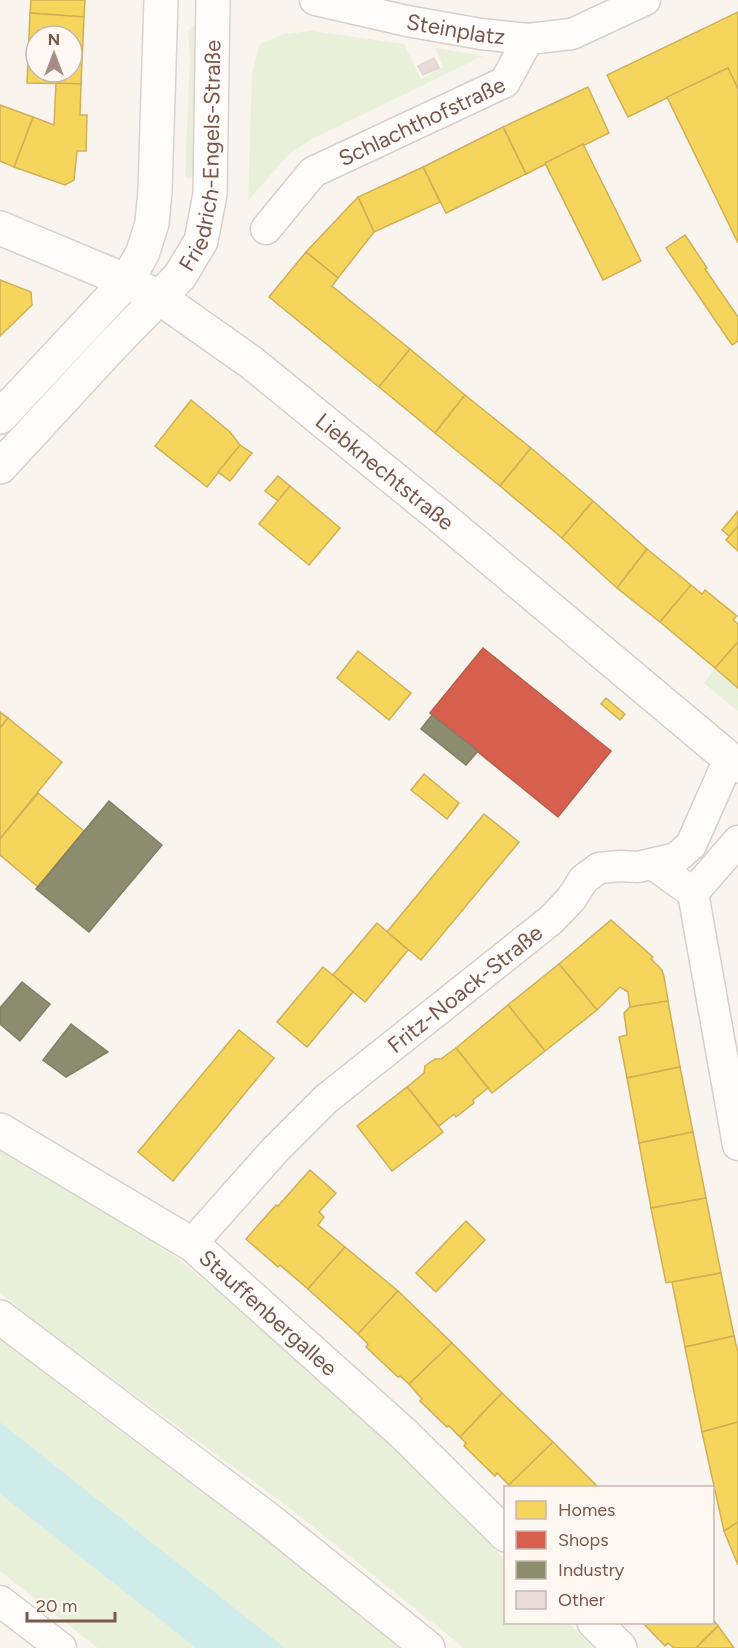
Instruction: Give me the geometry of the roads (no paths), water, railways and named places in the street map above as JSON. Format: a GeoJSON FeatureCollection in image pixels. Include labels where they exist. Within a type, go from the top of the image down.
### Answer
{"type":"FeatureCollection","features":[{"type":"Feature","properties":{"kind":"main road","name":"Friedrich-Engels-Straße"},"geometry":{"type":"LineString","coordinates":[[127,281],[143,252],[152,223],[161,0]]}},
{"type":"Feature","properties":{"kind":"main road","name":"Friedrich-Engels-Straße"},"geometry":{"type":"LineString","coordinates":[[160,298],[180,276],[192,257],[201,241],[206,218],[210,194],[213,0]]}},
{"type":"Feature","properties":{"kind":"main road","name":"Liebknechtstraße"},"geometry":{"type":"LineString","coordinates":[[0,228],[127,281],[160,298],[252,363],[515,578],[733,763]]}},
{"type":"Feature","properties":{"kind":"main road"},"geometry":{"type":"LineString","coordinates":[[0,417],[127,281]]}},
{"type":"Feature","properties":{"kind":"main road"},"geometry":{"type":"LineString","coordinates":[[0,467],[109,349],[160,298]]}},
{"type":"Feature","properties":{"kind":"main road","name":"Stauffenbergallee"},"geometry":{"type":"LineString","coordinates":[[0,1130],[194,1245],[404,1434],[504,1532]]}},
{"type":"Feature","properties":{"kind":"main road"},"geometry":{"type":"LineString","coordinates":[[0,1317],[269,1520],[428,1648]]}},
{"type":"Feature","properties":{"kind":"main road"},"geometry":{"type":"LineString","coordinates":[[595,1624],[620,1648]]}},
{"type":"Feature","properties":{"kind":"street","name":"Steinplatz"},"geometry":{"type":"LineString","coordinates":[[315,0],[407,21],[481,34],[528,39]]}},
{"type":"Feature","properties":{"kind":"street"},"geometry":{"type":"LineString","coordinates":[[528,39],[572,34],[645,0]]}},
{"type":"Feature","properties":{"kind":"street","name":"Schlachthofstraße"},"geometry":{"type":"LineString","coordinates":[[266,229],[313,172],[505,82],[528,39]]}},
{"type":"Feature","properties":{"kind":"street","name":"Fritz-Noack-Straße"},"geometry":{"type":"LineString","coordinates":[[194,1245],[203,1231],[275,1150],[326,1099],[551,920],[584,879],[599,868],[638,867],[676,858],[691,844],[733,763]]}},
{"type":"Feature","properties":{"kind":"street"},"geometry":{"type":"LineString","coordinates":[[693,893],[738,842]]}},
{"type":"Feature","properties":{"kind":"street"},"geometry":{"type":"LineString","coordinates":[[652,864],[693,893],[738,1145]]}},
{"type":"Feature","properties":{"kind":"street"},"geometry":{"type":"LineString","coordinates":[[0,1601],[61,1648]]}},
{"type":"Feature","properties":{"kind":"water"},"geometry":{"type":"Polygon","coordinates":[[[0,1422],[285,1648],[196,1648],[0,1494],[0,1422]]]}}]}
